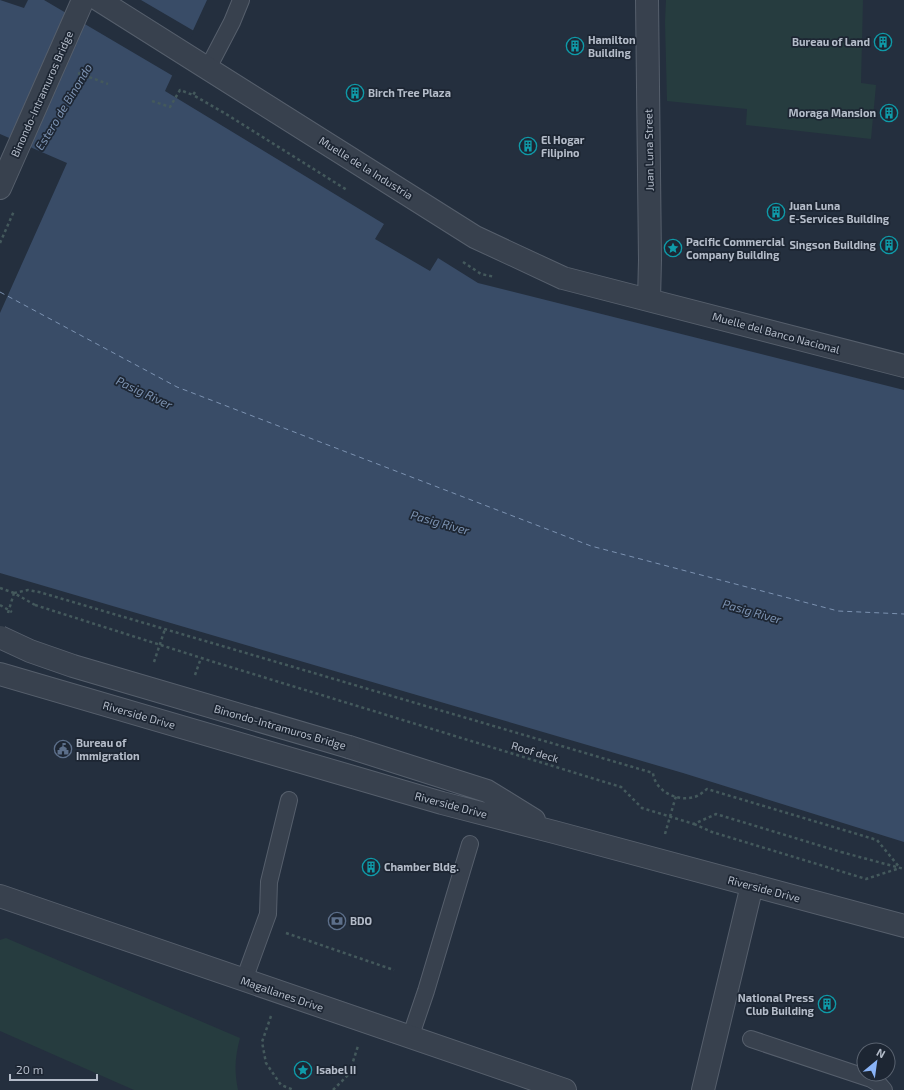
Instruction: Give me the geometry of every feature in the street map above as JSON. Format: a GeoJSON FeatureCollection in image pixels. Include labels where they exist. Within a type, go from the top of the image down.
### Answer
{"type":"FeatureCollection","features":[{"type":"Feature","properties":{"kind":"street","name":"Binondo-Intramuros Bridge"},"geometry":{"type":"LineString","coordinates":[[0,188],[83,0]]}},
{"type":"Feature","properties":{"kind":"street","name":"Muelle de la Industria"},"geometry":{"type":"LineString","coordinates":[[99,0],[475,237],[563,278],[649,300]]}},
{"type":"Feature","properties":{"kind":"street","name":"Juan Luna Street"},"geometry":{"type":"LineString","coordinates":[[647,0],[650,252],[649,300]]}},
{"type":"Feature","properties":{"kind":"street","name":"Muelle del Banco Nacional"},"geometry":{"type":"LineString","coordinates":[[649,300],[904,366]]}},
{"type":"Feature","properties":{"kind":"street","name":"Binondo-Intramuros Bridge"},"geometry":{"type":"LineString","coordinates":[[0,637],[30,651],[73,666],[349,747],[488,791],[554,832]]}},
{"type":"Feature","properties":{"kind":"street","name":"Riverside Drive"},"geometry":{"type":"LineString","coordinates":[[0,674],[442,803],[904,926]]}},
{"type":"Feature","properties":{"kind":"street"},"geometry":{"type":"LineString","coordinates":[[703,1090],[752,885]]}},
{"type":"Feature","properties":{"kind":"street","name":"Magallanes Drive"},"geometry":{"type":"LineString","coordinates":[[0,896],[366,1023],[565,1090]]}},
{"type":"Feature","properties":{"kind":"lane"},"geometry":{"type":"LineString","coordinates":[[208,68],[242,0]]}},
{"type":"Feature","properties":{"kind":"lane"},"geometry":{"type":"LineString","coordinates":[[244,980],[268,914],[269,882],[289,800]]}},
{"type":"Feature","properties":{"kind":"lane"},"geometry":{"type":"LineString","coordinates":[[410,1038],[426,992],[470,844]]}},
{"type":"Feature","properties":{"kind":"lane"},"geometry":{"type":"LineString","coordinates":[[751,1039],[871,1079],[878,1083],[884,1090]]}},
{"type":"Feature","properties":{"kind":"path"},"geometry":{"type":"LineString","coordinates":[[77,72],[108,84]]}},
{"type":"Feature","properties":{"kind":"path"},"geometry":{"type":"LineString","coordinates":[[152,101],[170,108],[180,90],[193,95]]}},
{"type":"Feature","properties":{"kind":"path","name":"Roof deck"},"geometry":{"type":"LineString","coordinates":[[0,588],[14,593],[35,605],[201,658],[621,787],[642,808],[694,824],[712,832],[866,879],[900,868]]}},
{"type":"Feature","properties":{"kind":"path"},"geometry":{"type":"LineString","coordinates":[[14,593],[28,590],[39,592],[653,773],[653,780],[657,786],[665,792],[676,796],[685,798],[695,797],[707,788],[877,840],[900,868]]}},
{"type":"Feature","properties":{"kind":"path"},"geometry":{"type":"LineString","coordinates":[[154,662],[164,629]]}},
{"type":"Feature","properties":{"kind":"path"},"geometry":{"type":"LineString","coordinates":[[188,673],[195,675],[201,658]]}},
{"type":"Feature","properties":{"kind":"path"},"geometry":{"type":"LineString","coordinates":[[668,824],[676,796]]}},
{"type":"Feature","properties":{"kind":"path"},"geometry":{"type":"LineString","coordinates":[[694,824],[716,814],[874,862],[904,869]]}},
{"type":"Feature","properties":{"kind":"path"},"geometry":{"type":"LineString","coordinates":[[286,932],[394,970]]}},
{"type":"Feature","properties":{"kind":"path"},"geometry":{"type":"LineString","coordinates":[[279,992],[262,1042],[266,1063],[281,1085],[294,1090]]}},
{"type":"Feature","properties":{"kind":"path"},"geometry":{"type":"LineString","coordinates":[[333,1090],[349,1074],[366,1023]]}},
{"type":"Feature","properties":{"kind":"green space"},"geometry":{"type":"Polygon","coordinates":[[[666,0],[863,0],[861,83],[876,85],[871,139],[746,125],[747,109],[667,101],[665,22],[666,0]]]}},
{"type":"Feature","properties":{"kind":"green space"},"geometry":{"type":"Polygon","coordinates":[[[6,938],[240,1038],[236,1064],[238,1090],[134,1090],[0,1031],[0,940],[6,938]]]}},
{"type":"Feature","properties":{"kind":"water"},"geometry":{"type":"Polygon","coordinates":[[[0,0],[24,8],[28,0],[207,0],[165,91],[384,224],[375,239],[430,271],[438,258],[478,283],[904,390],[904,842],[683,773],[0,573],[0,0]]]}},
{"type":"Feature","properties":{"kind":"pier"},"geometry":{"type":"Polygon","coordinates":[[[44,0],[141,0],[194,31],[173,76],[44,0]]]}},
{"type":"Feature","properties":{"kind":"pier"},"geometry":{"type":"Polygon","coordinates":[[[0,134],[67,163],[0,313],[0,134]]]}},
{"type":"Feature","properties":{"kind":"ferry route"},"geometry":{"type":"LineString","coordinates":[[0,292],[177,387],[591,546],[838,611],[904,614]]}},
{"type":"Feature","properties":{"kind":"place","name":"Bureau of Land"},"geometry":{"type":"Point","coordinates":[883,42]}},
{"type":"Feature","properties":{"kind":"place","name":"Hamilton Building"},"geometry":{"type":"Point","coordinates":[575,46]}},
{"type":"Feature","properties":{"kind":"place","name":"Birch Tree Plaza"},"geometry":{"type":"Point","coordinates":[355,93]}},
{"type":"Feature","properties":{"kind":"place","name":"Moraga Mansion"},"geometry":{"type":"Point","coordinates":[889,113]}},
{"type":"Feature","properties":{"kind":"place","name":"El Hogar Filipino"},"geometry":{"type":"Point","coordinates":[528,146]}},
{"type":"Feature","properties":{"kind":"place","name":"Juan Luna E-Services Building"},"geometry":{"type":"Point","coordinates":[776,212]}},
{"type":"Feature","properties":{"kind":"place","name":"Singson Building"},"geometry":{"type":"Point","coordinates":[889,245]}},
{"type":"Feature","properties":{"kind":"place","name":"Pacific Commercial Company Building"},"geometry":{"type":"Point","coordinates":[673,248]}},
{"type":"Feature","properties":{"kind":"place","name":"Bureau of Immigration"},"geometry":{"type":"Point","coordinates":[63,749]}},
{"type":"Feature","properties":{"kind":"place","name":"Chamber Bldg."},"geometry":{"type":"Point","coordinates":[371,867]}},
{"type":"Feature","properties":{"kind":"place","name":"BDO"},"geometry":{"type":"Point","coordinates":[337,921]}},
{"type":"Feature","properties":{"kind":"place","name":"National Press Club Building"},"geometry":{"type":"Point","coordinates":[827,1004]}},
{"type":"Feature","properties":{"kind":"place","name":"Isabel II"},"geometry":{"type":"Point","coordinates":[303,1070]}},
{"type":"Feature","properties":{"kind":"water label","name":"Estero de Binondo"},"geometry":{"type":"Point","coordinates":[64,107]}},
{"type":"Feature","properties":{"kind":"water label","name":"Pasig River"},"geometry":{"type":"Point","coordinates":[144,393]}},
{"type":"Feature","properties":{"kind":"water label","name":"Pasig River"},"geometry":{"type":"Point","coordinates":[440,523]}},
{"type":"Feature","properties":{"kind":"water label","name":"Pasig River"},"geometry":{"type":"Point","coordinates":[752,612]}}]}
